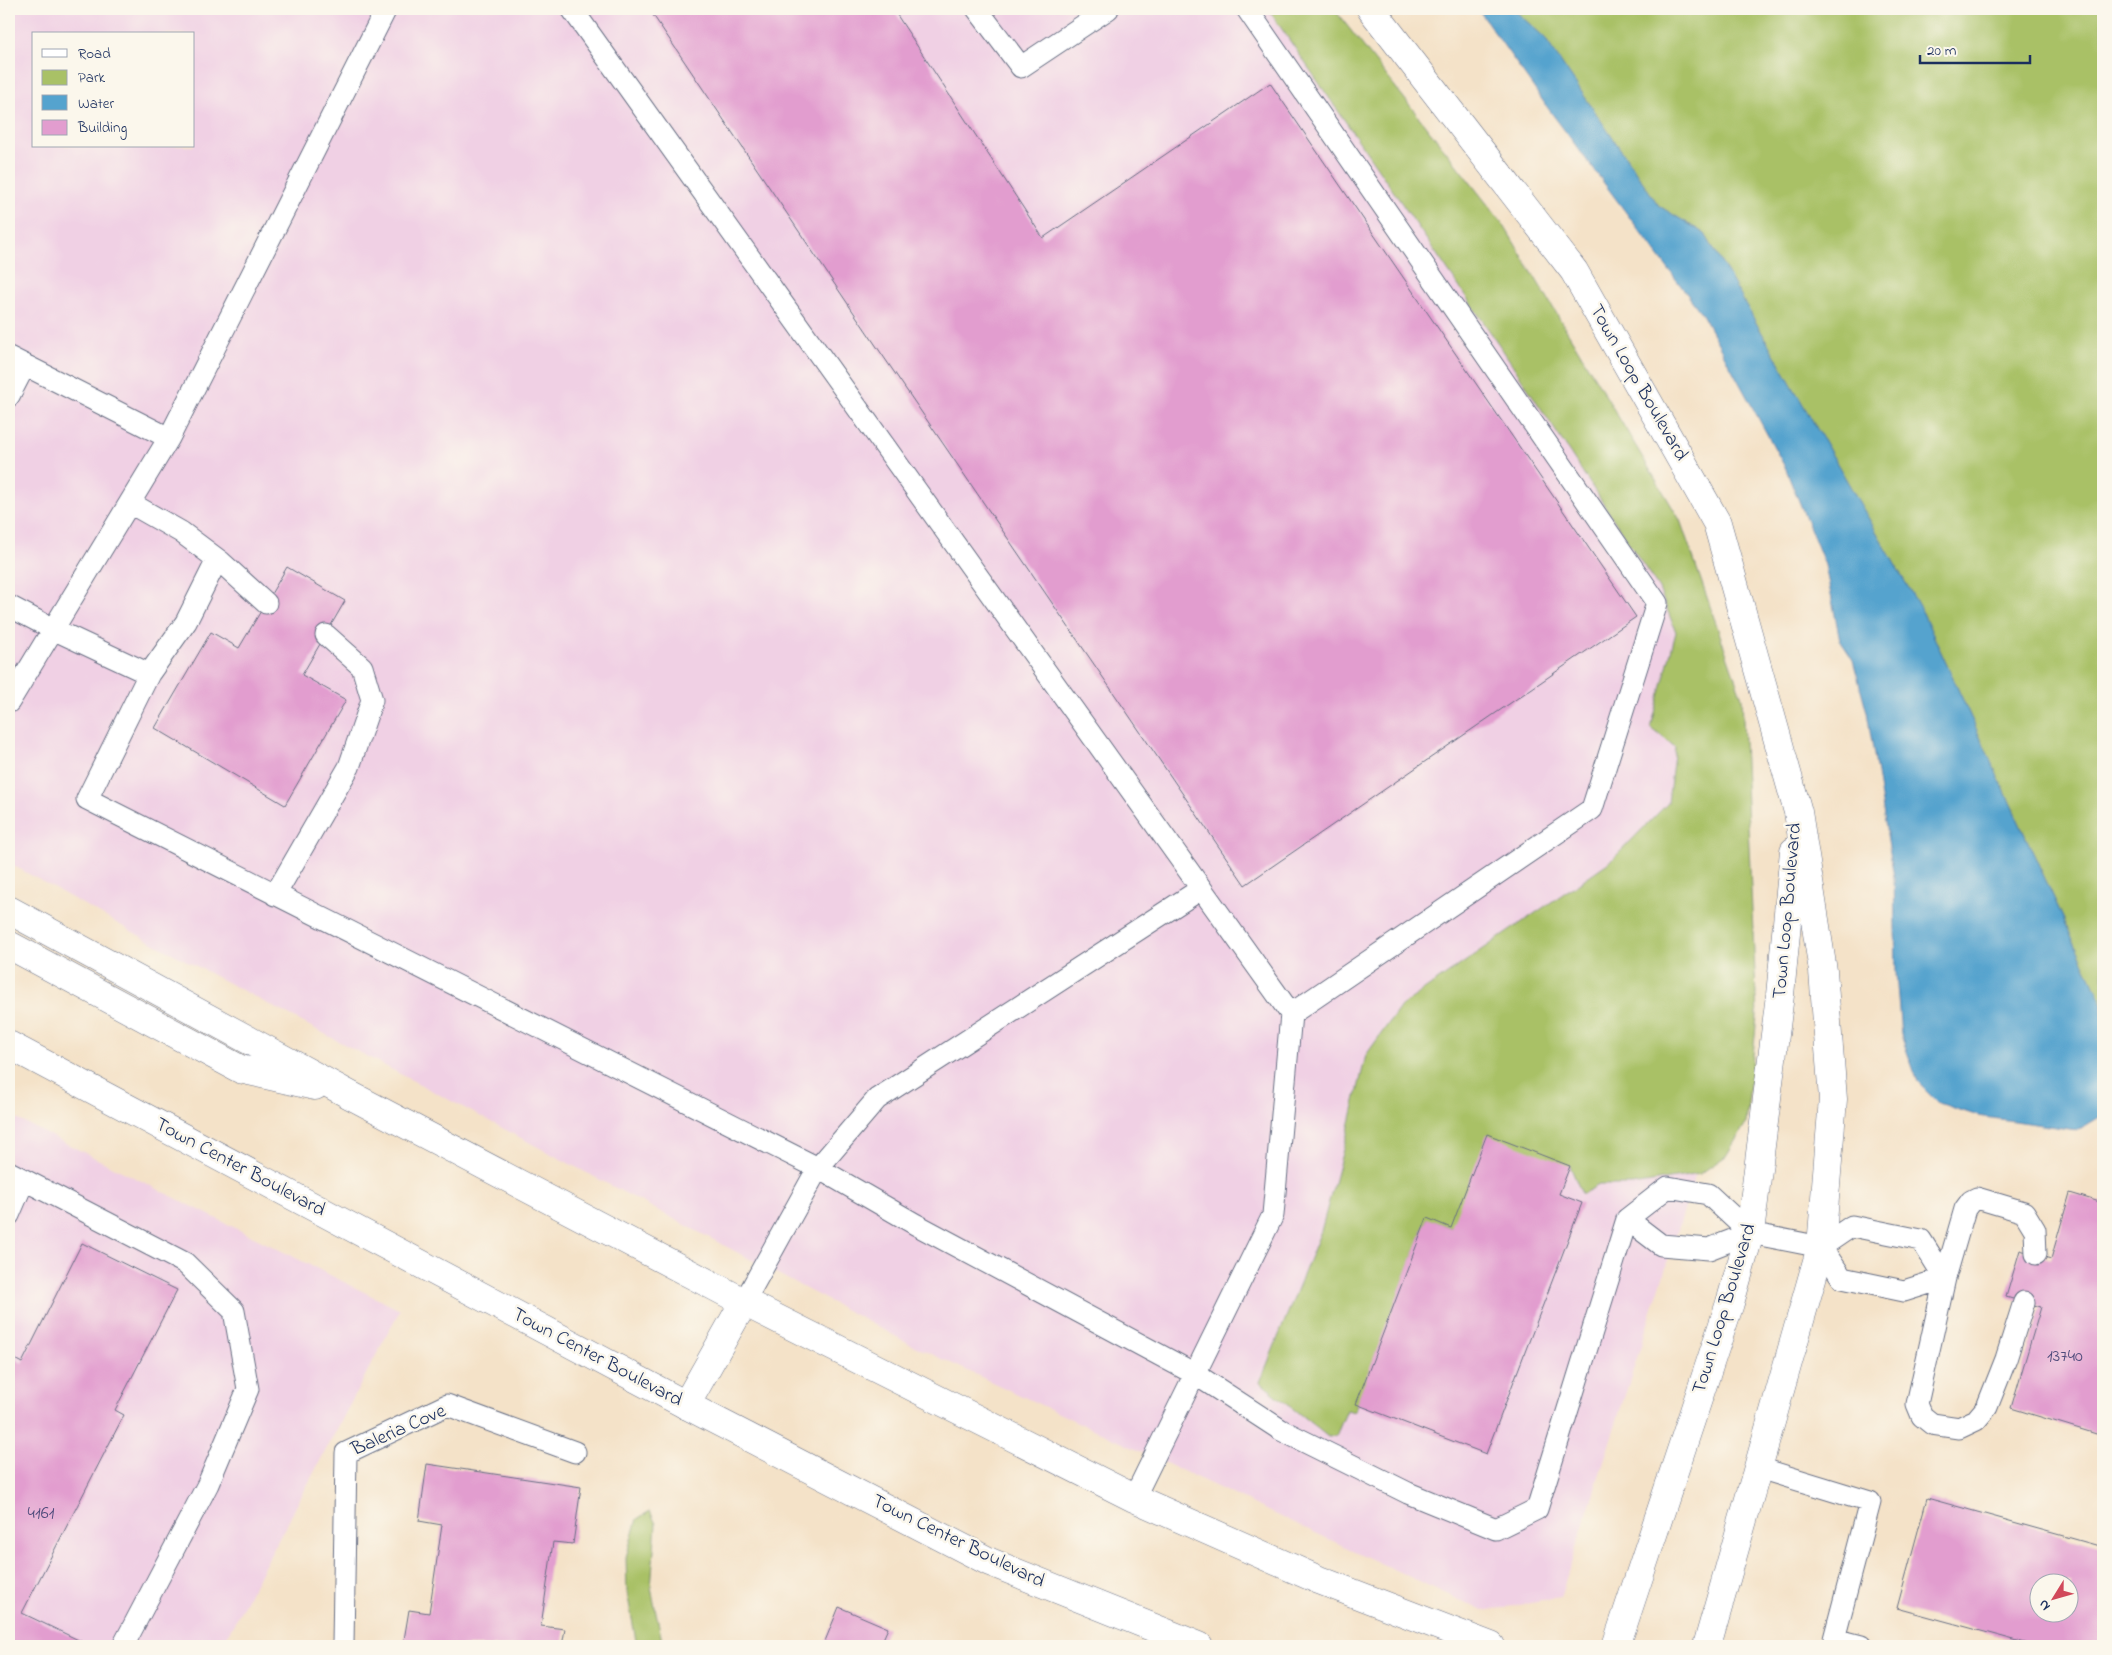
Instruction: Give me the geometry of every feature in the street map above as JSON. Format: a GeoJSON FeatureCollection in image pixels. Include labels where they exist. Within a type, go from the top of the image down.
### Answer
{"type":"FeatureCollection","features":[{"type":"Feature","properties":{"kind":"street","name":"Town Loop Boulevard"},"geometry":{"type":"LineString","coordinates":[[1371,9],[1574,271],[1717,522],[1798,812],[1823,971],[1834,1099],[1821,1247],[1707,1646]]}},
{"type":"Feature","properties":{"kind":"street","name":"Town Loop Boulevard"},"geometry":{"type":"LineString","coordinates":[[1616,1646],[1727,1312],[1750,1233],[1780,995],[1798,812]]}},
{"type":"Feature","properties":{"kind":"street"},"geometry":{"type":"LineString","coordinates":[[9,910],[350,1095],[744,1302],[1134,1498],[1319,1580],[1491,1646]]}},
{"type":"Feature","properties":{"kind":"street"},"geometry":{"type":"LineString","coordinates":[[9,945],[240,1068],[350,1095]]}},
{"type":"Feature","properties":{"kind":"street","name":"Town Center Boulevard"},"geometry":{"type":"LineString","coordinates":[[9,1044],[686,1405],[990,1562],[1199,1646]]}},
{"type":"Feature","properties":{"kind":"street"},"geometry":{"type":"LineString","coordinates":[[686,1405],[744,1302]]}},
{"type":"Feature","properties":{"kind":"lane"},"geometry":{"type":"LineString","coordinates":[[9,702],[169,438],[386,9]]}},
{"type":"Feature","properties":{"kind":"lane"},"geometry":{"type":"LineString","coordinates":[[572,9],[1291,1014],[1273,1215],[1134,1498]]}},
{"type":"Feature","properties":{"kind":"lane"},"geometry":{"type":"LineString","coordinates":[[977,9],[1021,67],[1108,9]]}},
{"type":"Feature","properties":{"kind":"lane"},"geometry":{"type":"LineString","coordinates":[[1247,9],[1656,603],[1592,809],[1291,1014]]}},
{"type":"Feature","properties":{"kind":"lane"},"geometry":{"type":"LineString","coordinates":[[9,396],[17,361],[169,438]]}},
{"type":"Feature","properties":{"kind":"lane"},"geometry":{"type":"LineString","coordinates":[[130,503],[181,532],[266,602]]}},
{"type":"Feature","properties":{"kind":"lane"},"geometry":{"type":"LineString","coordinates":[[217,560],[186,622],[149,674],[87,800],[818,1168],[915,1224],[1194,1374],[1281,1430],[1408,1493],[1496,1529],[1537,1510],[1627,1219],[1668,1187],[1708,1194],[1750,1233],[1821,1247],[1842,1278],[1904,1290],[1944,1278]]}},
{"type":"Feature","properties":{"kind":"lane"},"geometry":{"type":"LineString","coordinates":[[9,606],[149,674]]}},
{"type":"Feature","properties":{"kind":"lane"},"geometry":{"type":"LineString","coordinates":[[275,895],[349,767],[372,700],[362,667],[326,635]]}},
{"type":"Feature","properties":{"kind":"lane"},"geometry":{"type":"LineString","coordinates":[[744,1302],[818,1168],[877,1099],[1201,889]]}},
{"type":"Feature","properties":{"kind":"lane"},"geometry":{"type":"LineString","coordinates":[[9,1215],[16,1176],[185,1263],[234,1311],[248,1389],[208,1484],[123,1646]]}},
{"type":"Feature","properties":{"kind":"lane"},"geometry":{"type":"LineString","coordinates":[[2024,1302],[2006,1359],[1987,1407],[1976,1420],[1959,1428],[1932,1424],[1922,1416],[1917,1404],[1944,1278],[1965,1209],[1971,1201],[1977,1198],[2024,1212],[2035,1230],[2036,1254]]}},
{"type":"Feature","properties":{"kind":"lane"},"geometry":{"type":"LineString","coordinates":[[1627,1219],[1661,1245],[1709,1249],[1750,1233]]}},
{"type":"Feature","properties":{"kind":"lane"},"geometry":{"type":"LineString","coordinates":[[1821,1247],[1852,1226],[1921,1240],[1944,1278]]}},
{"type":"Feature","properties":{"kind":"lane","name":"Baleria Cove"},"geometry":{"type":"LineString","coordinates":[[343,1646],[346,1452],[447,1405],[575,1452]]}},
{"type":"Feature","properties":{"kind":"lane"},"geometry":{"type":"LineString","coordinates":[[1759,1468],[1870,1502],[1834,1639],[1860,1646]]}},
{"type":"Feature","properties":{"kind":"shaded area"},"geometry":{"type":"Polygon","coordinates":[[[9,9],[1322,9],[1669,522],[1708,1136],[1560,1598],[1483,1611],[910,1344],[149,941],[9,863],[9,9]]]}},
{"type":"Feature","properties":{"kind":"shaded area"},"geometry":{"type":"Polygon","coordinates":[[[9,1115],[400,1310],[222,1646],[9,1646],[9,1115]]]}},
{"type":"Feature","properties":{"kind":"green space"},"geometry":{"type":"Polygon","coordinates":[[[1268,9],[1334,9],[1503,224],[1680,520],[1742,698],[1757,1016],[1746,1123],[1726,1156],[1700,1174],[1633,1185],[1599,1185],[1582,1194],[1570,1166],[1451,1228],[1427,1219],[1354,1412],[1347,1410],[1336,1436],[1328,1437],[1260,1382],[1321,1231],[1366,1055],[1401,1006],[1612,860],[1668,803],[1675,747],[1651,728],[1676,632],[1659,589],[1504,352],[1268,9]]]}},
{"type":"Feature","properties":{"kind":"green space"},"geometry":{"type":"Polygon","coordinates":[[[1513,9],[2103,9],[2103,1005],[1923,613],[1705,234],[1659,206],[1544,37],[1513,9]]]}},
{"type":"Feature","properties":{"kind":"green space"},"geometry":{"type":"Polygon","coordinates":[[[650,1511],[656,1524],[651,1588],[663,1646],[637,1646],[627,1592],[626,1557],[637,1519],[650,1511]]]}},
{"type":"Feature","properties":{"kind":"water"},"geometry":{"type":"Polygon","coordinates":[[[1478,9],[1513,9],[1544,37],[1659,206],[1705,234],[1923,613],[2103,1005],[2103,1115],[2078,1130],[1978,1116],[1939,1103],[1918,1082],[1901,1035],[1896,972],[1894,877],[1867,712],[1853,660],[1840,640],[1825,565],[1786,469],[1702,314],[1550,111],[1478,9]]]}},
{"type":"Feature","properties":{"kind":"building"},"geometry":{"type":"Polygon","coordinates":[[[649,9],[893,9],[1043,238],[1270,83],[1636,617],[1245,885],[879,350],[649,9]]]}},
{"type":"Feature","properties":{"kind":"building"},"geometry":{"type":"Polygon","coordinates":[[[287,567],[345,601],[302,675],[346,700],[285,805],[155,728],[211,632],[239,648],[287,567]]]}},
{"type":"Feature","properties":{"kind":"building"},"geometry":{"type":"Polygon","coordinates":[[[1487,1134],[1570,1166],[1559,1194],[1582,1203],[1486,1454],[1356,1404],[1427,1218],[1451,1228],[1487,1134]]]}},
{"type":"Feature","properties":{"kind":"building"},"geometry":{"type":"Polygon","coordinates":[[[2070,1193],[2103,1203],[2103,1436],[2011,1408],[2041,1307],[2006,1297],[2020,1250],[2051,1259],[2070,1193]]]}},
{"type":"Feature","properties":{"kind":"building"},"geometry":{"type":"Polygon","coordinates":[[[82,1243],[177,1290],[115,1410],[124,1415],[22,1613],[91,1646],[9,1646],[9,1356],[22,1363],[82,1243]]]}},
{"type":"Feature","properties":{"kind":"building"},"geometry":{"type":"Polygon","coordinates":[[[427,1464],[581,1487],[573,1544],[553,1542],[541,1626],[565,1629],[562,1646],[403,1646],[409,1610],[429,1613],[442,1525],[419,1521],[427,1464]]]}},
{"type":"Feature","properties":{"kind":"building"},"geometry":{"type":"Polygon","coordinates":[[[1927,1498],[2103,1547],[2103,1646],[2036,1646],[1897,1608],[1927,1498]]]}},
{"type":"Feature","properties":{"kind":"building"},"geometry":{"type":"Polygon","coordinates":[[[839,1607],[888,1628],[880,1646],[823,1646],[839,1607]]]}}]}
